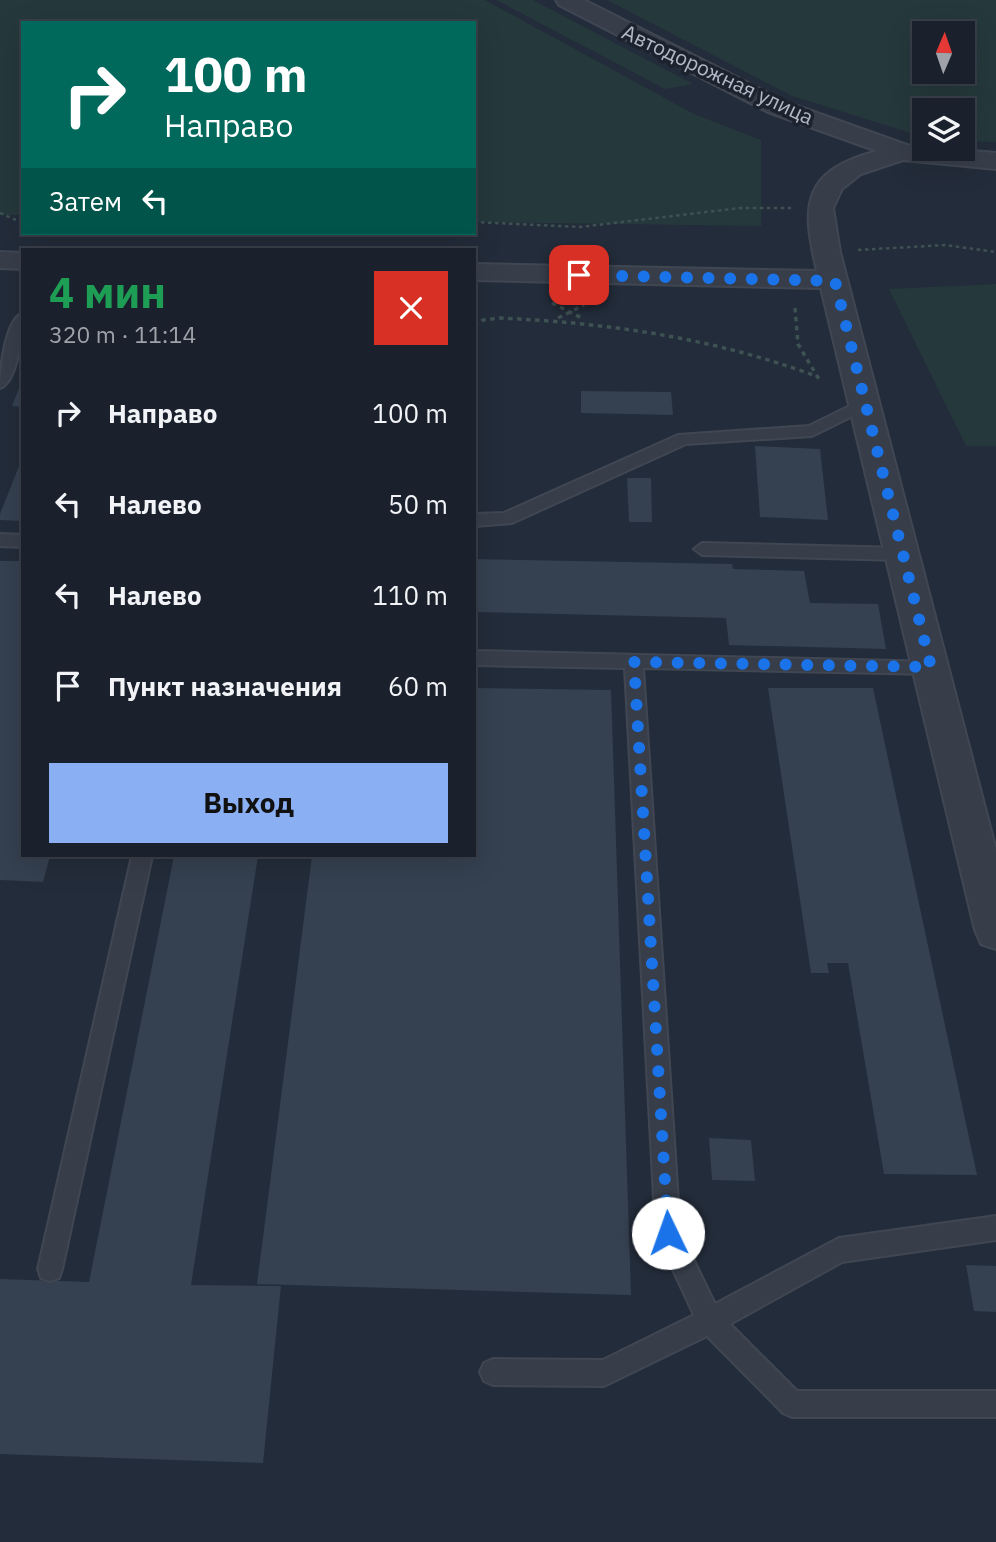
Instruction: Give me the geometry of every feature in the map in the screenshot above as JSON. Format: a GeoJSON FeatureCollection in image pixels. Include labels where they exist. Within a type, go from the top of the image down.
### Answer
{"type":"FeatureCollection","features":[{"type":"Feature","properties":{"kind":"street","name":"Автодорожная улица"},"geometry":{"type":"LineString","coordinates":[[567,0],[777,107],[903,152],[996,161]]}},
{"type":"Feature","properties":{"kind":"street"},"geometry":{"type":"LineString","coordinates":[[903,152],[867,161],[836,176],[820,209],[830,266],[996,930]]}},
{"type":"Feature","properties":{"kind":"street"},"geometry":{"type":"LineString","coordinates":[[0,260],[21,261]]}},
{"type":"Feature","properties":{"kind":"street"},"geometry":{"type":"LineString","coordinates":[[476,272],[788,279],[830,266]]}},
{"type":"Feature","properties":{"kind":"lane"},"geometry":{"type":"LineString","coordinates":[[0,383],[21,323]]}},
{"type":"Feature","properties":{"kind":"lane"},"geometry":{"type":"LineString","coordinates":[[476,520],[506,519],[684,439],[811,431],[866,403]]}},
{"type":"Feature","properties":{"kind":"lane"},"geometry":{"type":"LineString","coordinates":[[0,540],[21,541]]}},
{"type":"Feature","properties":{"kind":"lane"},"geometry":{"type":"LineString","coordinates":[[702,549],[903,554]]}},
{"type":"Feature","properties":{"kind":"lane"},"geometry":{"type":"LineString","coordinates":[[476,657],[931,667]]}},
{"type":"Feature","properties":{"kind":"lane"},"geometry":{"type":"LineString","coordinates":[[634,662],[668,1233],[710,1321],[792,1405],[996,1404]]}},
{"type":"Feature","properties":{"kind":"lane"},"geometry":{"type":"LineString","coordinates":[[50,1269],[142,857]]}},
{"type":"Feature","properties":{"kind":"lane"},"geometry":{"type":"LineString","coordinates":[[493,1372],[604,1373],[710,1321],[839,1250],[996,1228]]}},
{"type":"Feature","properties":{"kind":"path"},"geometry":{"type":"LineString","coordinates":[[476,222],[580,227],[740,208],[820,209]]}},
{"type":"Feature","properties":{"kind":"path"},"geometry":{"type":"LineString","coordinates":[[0,213],[21,222]]}},
{"type":"Feature","properties":{"kind":"path"},"geometry":{"type":"LineString","coordinates":[[830,266],[948,245],[976,246],[996,252]]}},
{"type":"Feature","properties":{"kind":"path"},"geometry":{"type":"LineString","coordinates":[[788,279],[794,299],[798,344],[823,385]]}},
{"type":"Feature","properties":{"kind":"path"},"geometry":{"type":"LineString","coordinates":[[548,301],[568,313],[592,321]]}},
{"type":"Feature","properties":{"kind":"path"},"geometry":{"type":"LineString","coordinates":[[476,325],[483,320],[500,318],[592,321],[674,334],[817,377]]}},
{"type":"Feature","properties":{"kind":"shaded area"},"geometry":{"type":"Polygon","coordinates":[[[0,0],[485,0],[694,114],[761,140],[761,226],[476,222],[476,21],[21,21],[21,215],[0,215],[0,0]]]}},
{"type":"Feature","properties":{"kind":"shaded area"},"geometry":{"type":"Polygon","coordinates":[[[496,0],[533,0],[693,84],[665,89],[496,0]]]}},
{"type":"Feature","properties":{"kind":"shaded area"},"geometry":{"type":"Polygon","coordinates":[[[607,0],[996,0],[996,142],[975,141],[975,98],[912,98],[912,133],[792,96],[607,0]]]}},
{"type":"Feature","properties":{"kind":"shaded area"},"geometry":{"type":"Polygon","coordinates":[[[996,284],[996,446],[966,446],[889,289],[996,284]]]}},
{"type":"Feature","properties":{"kind":"building"},"geometry":{"type":"Polygon","coordinates":[[[21,383],[21,407],[12,406],[21,383]]]}},
{"type":"Feature","properties":{"kind":"building"},"geometry":{"type":"Polygon","coordinates":[[[581,391],[671,392],[673,415],[581,413],[581,391]]]}},
{"type":"Feature","properties":{"kind":"building"},"geometry":{"type":"Polygon","coordinates":[[[755,446],[820,449],[828,520],[760,517],[755,446]]]}},
{"type":"Feature","properties":{"kind":"building"},"geometry":{"type":"Polygon","coordinates":[[[21,461],[21,521],[0,520],[21,461]]]}},
{"type":"Feature","properties":{"kind":"building"},"geometry":{"type":"Polygon","coordinates":[[[627,478],[651,478],[652,522],[629,522],[627,478]]]}},
{"type":"Feature","properties":{"kind":"building"},"geometry":{"type":"Polygon","coordinates":[[[476,559],[732,564],[733,569],[804,571],[810,603],[878,604],[886,649],[729,645],[726,618],[476,612],[476,559]]]}},
{"type":"Feature","properties":{"kind":"building"},"geometry":{"type":"Polygon","coordinates":[[[0,561],[21,561],[21,857],[50,857],[43,882],[0,880],[0,561]]]}},
{"type":"Feature","properties":{"kind":"building"},"geometry":{"type":"Polygon","coordinates":[[[476,688],[611,690],[631,1295],[257,1284],[312,857],[476,857],[476,688]]]}},
{"type":"Feature","properties":{"kind":"building"},"geometry":{"type":"Polygon","coordinates":[[[768,688],[873,688],[977,1175],[884,1174],[848,963],[827,963],[829,973],[811,973],[768,688]]]}},
{"type":"Feature","properties":{"kind":"building"},"geometry":{"type":"Polygon","coordinates":[[[174,857],[258,857],[191,1285],[281,1286],[263,1463],[0,1454],[0,1279],[89,1282],[174,857]]]}},
{"type":"Feature","properties":{"kind":"building"},"geometry":{"type":"Polygon","coordinates":[[[709,1138],[751,1140],[755,1181],[712,1180],[709,1138]]]}},
{"type":"Feature","properties":{"kind":"building"},"geometry":{"type":"Polygon","coordinates":[[[966,1265],[996,1266],[996,1312],[974,1311],[966,1265]]]}},
{"type":"Feature","properties":{"kind":"route"},"geometry":{"type":"LineString","coordinates":[[579,275],[835,281],[931,667],[634,662],[668,1233]]}}]}
